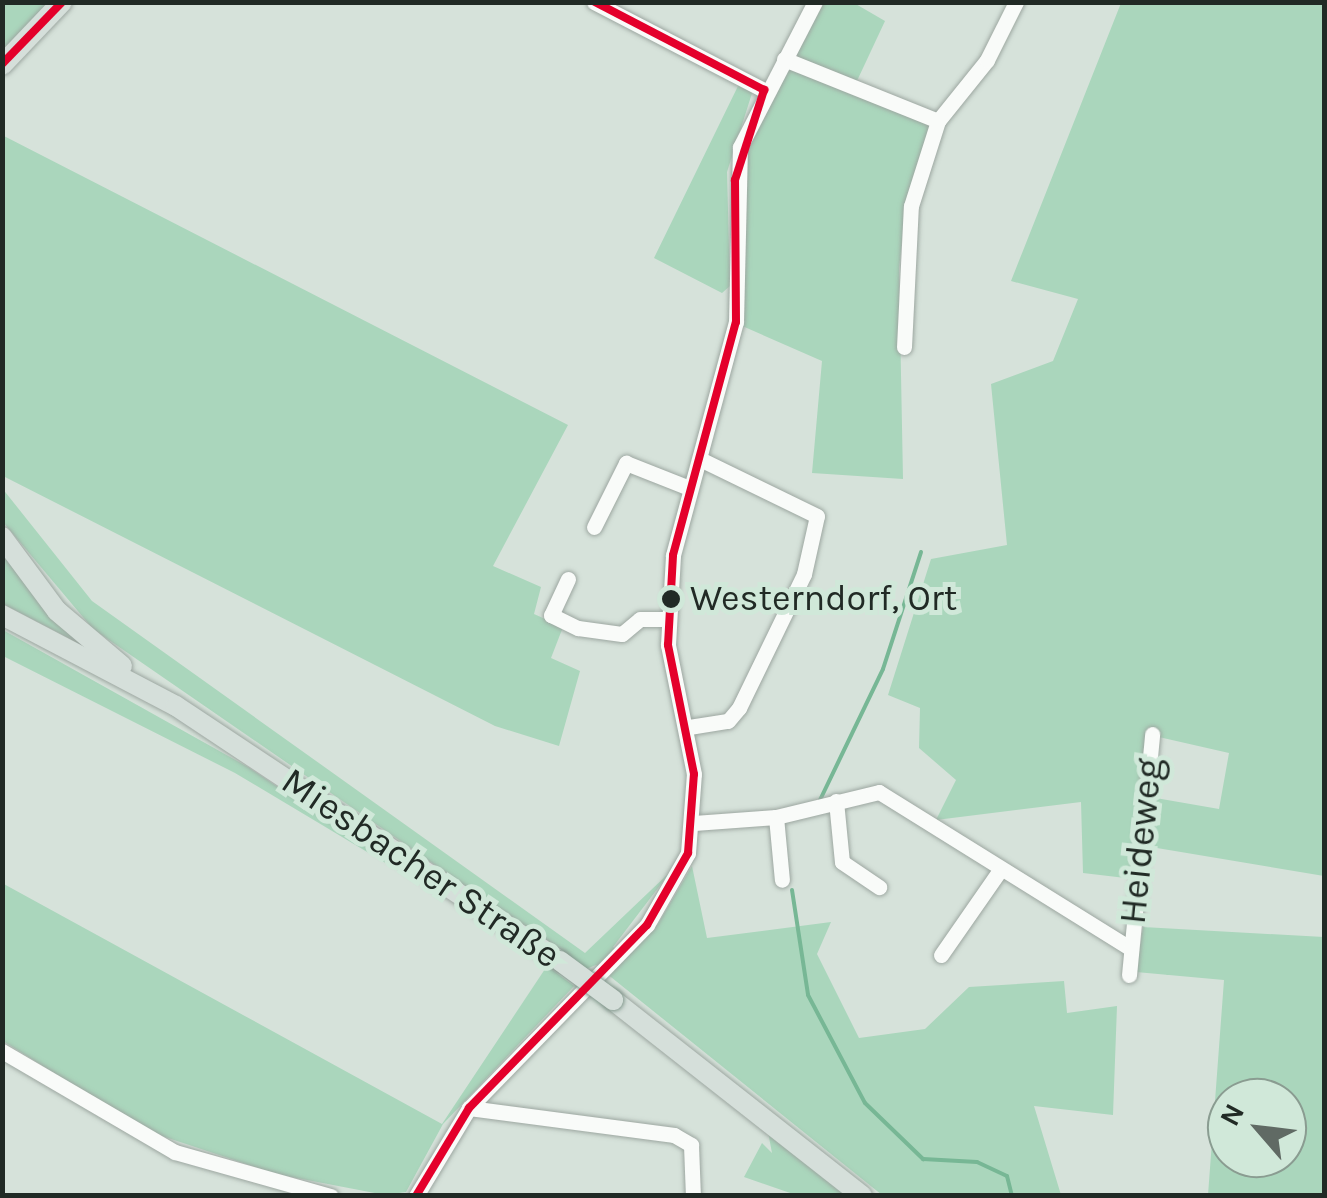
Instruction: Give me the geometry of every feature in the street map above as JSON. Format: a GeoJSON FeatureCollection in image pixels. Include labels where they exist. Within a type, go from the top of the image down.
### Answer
{"type":"FeatureCollection","features":[{"type":"Feature","properties":{"kind":"main road"},"geometry":{"type":"LineString","coordinates":[[2,65],[62,2]]}},
{"type":"Feature","properties":{"kind":"main road"},"geometry":{"type":"LineString","coordinates":[[2,537],[56,610],[176,706]]}},
{"type":"Feature","properties":{"kind":"main road","name":"Miesbacher Straße"},"geometry":{"type":"LineString","coordinates":[[2,615],[176,706],[560,961],[862,1196]]}},
{"type":"Feature","properties":{"kind":"street"},"geometry":{"type":"LineString","coordinates":[[594,2],[764,90]]}},
{"type":"Feature","properties":{"kind":"street"},"geometry":{"type":"LineString","coordinates":[[416,1196],[470,1108],[647,924],[684,863],[694,823],[689,727],[669,619],[687,487],[702,460],[738,302],[737,162],[764,90],[815,2]]}},
{"type":"Feature","properties":{"kind":"street"},"geometry":{"type":"LineString","coordinates":[[904,347],[911,206],[938,121],[987,60],[1016,2]]}},
{"type":"Feature","properties":{"kind":"street"},"geometry":{"type":"LineString","coordinates":[[784,59],[938,121]]}},
{"type":"Feature","properties":{"kind":"street"},"geometry":{"type":"LineString","coordinates":[[689,727],[728,721],[739,708],[804,574],[817,516],[702,460]]}},
{"type":"Feature","properties":{"kind":"street"},"geometry":{"type":"LineString","coordinates":[[594,527],[626,463],[687,487]]}},
{"type":"Feature","properties":{"kind":"street"},"geometry":{"type":"LineString","coordinates":[[568,579],[550,615],[578,628],[622,634],[640,618],[669,619]]}},
{"type":"Feature","properties":{"kind":"street","name":"Heideweg"},"geometry":{"type":"LineString","coordinates":[[1129,975],[1152,734]]}},
{"type":"Feature","properties":{"kind":"street"},"geometry":{"type":"LineString","coordinates":[[694,823],[776,818],[879,792],[998,873],[1131,949]]}},
{"type":"Feature","properties":{"kind":"street"},"geometry":{"type":"LineString","coordinates":[[836,801],[842,862],[879,888]]}},
{"type":"Feature","properties":{"kind":"street"},"geometry":{"type":"LineString","coordinates":[[776,818],[782,880]]}},
{"type":"Feature","properties":{"kind":"street"},"geometry":{"type":"LineString","coordinates":[[941,956],[998,873]]}},
{"type":"Feature","properties":{"kind":"street"},"geometry":{"type":"LineString","coordinates":[[2,1051],[175,1152],[327,1195]]}},
{"type":"Feature","properties":{"kind":"street"},"geometry":{"type":"LineString","coordinates":[[470,1108],[674,1135],[690,1144],[694,1196]]}},
{"type":"Feature","properties":{"kind":"green space"},"geometry":{"type":"Polygon","coordinates":[[[3,3],[53,3],[3,52],[3,3]]]}},
{"type":"Feature","properties":{"kind":"green space"},"geometry":{"type":"Polygon","coordinates":[[[820,3],[854,3],[885,21],[856,83],[793,55],[820,3]]]}},
{"type":"Feature","properties":{"kind":"green space"},"geometry":{"type":"Polygon","coordinates":[[[1121,3],[1324,3],[1324,876],[1145,846],[1150,797],[1219,809],[1229,753],[1150,735],[1134,879],[1083,873],[1081,802],[936,820],[956,780],[919,748],[920,708],[888,695],[931,559],[1007,545],[991,384],[1053,361],[1078,299],[1011,281],[1121,3]]]}},
{"type":"Feature","properties":{"kind":"green space"},"geometry":{"type":"Polygon","coordinates":[[[786,65],[932,127],[905,211],[899,269],[903,479],[812,473],[822,361],[740,325],[747,140],[786,65]]]}},
{"type":"Feature","properties":{"kind":"green space"},"geometry":{"type":"Polygon","coordinates":[[[739,84],[753,90],[727,172],[730,286],[722,293],[654,258],[739,84]]]}},
{"type":"Feature","properties":{"kind":"green space"},"geometry":{"type":"Polygon","coordinates":[[[2,135],[568,425],[493,566],[541,587],[534,614],[563,627],[551,658],[580,671],[559,746],[495,726],[3,476],[2,135]]]}},
{"type":"Feature","properties":{"kind":"green space"},"geometry":{"type":"Polygon","coordinates":[[[2,488],[92,601],[585,953],[671,871],[613,947],[624,956],[658,924],[692,866],[707,938],[831,922],[817,954],[859,1038],[925,1029],[969,987],[1064,981],[1067,1013],[1117,1006],[1113,1115],[1034,1106],[1061,1195],[882,1195],[596,965],[586,969],[93,629],[3,522],[2,488]]]}},
{"type":"Feature","properties":{"kind":"green space"},"geometry":{"type":"Polygon","coordinates":[[[2,553],[84,646],[3,604],[2,553]]]}},
{"type":"Feature","properties":{"kind":"green space"},"geometry":{"type":"Polygon","coordinates":[[[3,630],[248,767],[434,892],[235,773],[3,656],[3,630]]]}},
{"type":"Feature","properties":{"kind":"green space"},"geometry":{"type":"Polygon","coordinates":[[[2,883],[442,1124],[547,966],[574,986],[443,1124],[406,1192],[385,1195],[276,1174],[147,1131],[3,1041],[2,883]]]}},
{"type":"Feature","properties":{"kind":"green space"},"geometry":{"type":"Polygon","coordinates":[[[1143,927],[1324,937],[1324,1195],[1208,1195],[1209,1178],[1307,1178],[1307,1078],[1217,1078],[1224,980],[1136,972],[1143,927]]]}},
{"type":"Feature","properties":{"kind":"green space"},"geometry":{"type":"Polygon","coordinates":[[[768,1132],[846,1195],[796,1195],[744,1177],[762,1143],[772,1153],[768,1132]]]}},
{"type":"Feature","properties":{"kind":"waterway"},"geometry":{"type":"LineString","coordinates":[[820,800],[883,669],[921,552]]}},
{"type":"Feature","properties":{"kind":"waterway"},"geometry":{"type":"LineString","coordinates":[[792,890],[808,995],[865,1103],[923,1159],[977,1162],[1007,1176],[1012,1196]]}},
{"type":"Feature","properties":{"kind":"transit line"},"geometry":{"type":"LineString","coordinates":[[2,64],[62,2]]}},
{"type":"Feature","properties":{"kind":"transit line"},"geometry":{"type":"LineString","coordinates":[[595,2],[764,90]]}},
{"type":"Feature","properties":{"kind":"transit line"},"geometry":{"type":"LineString","coordinates":[[416,1196],[469,1108],[647,925],[688,853],[694,774],[668,645],[673,555],[736,322],[735,180],[764,90]]}},
{"type":"Feature","properties":{"kind":"place","name":"Westerndorf, Ort"},"geometry":{"type":"Point","coordinates":[671,599]}}]}
